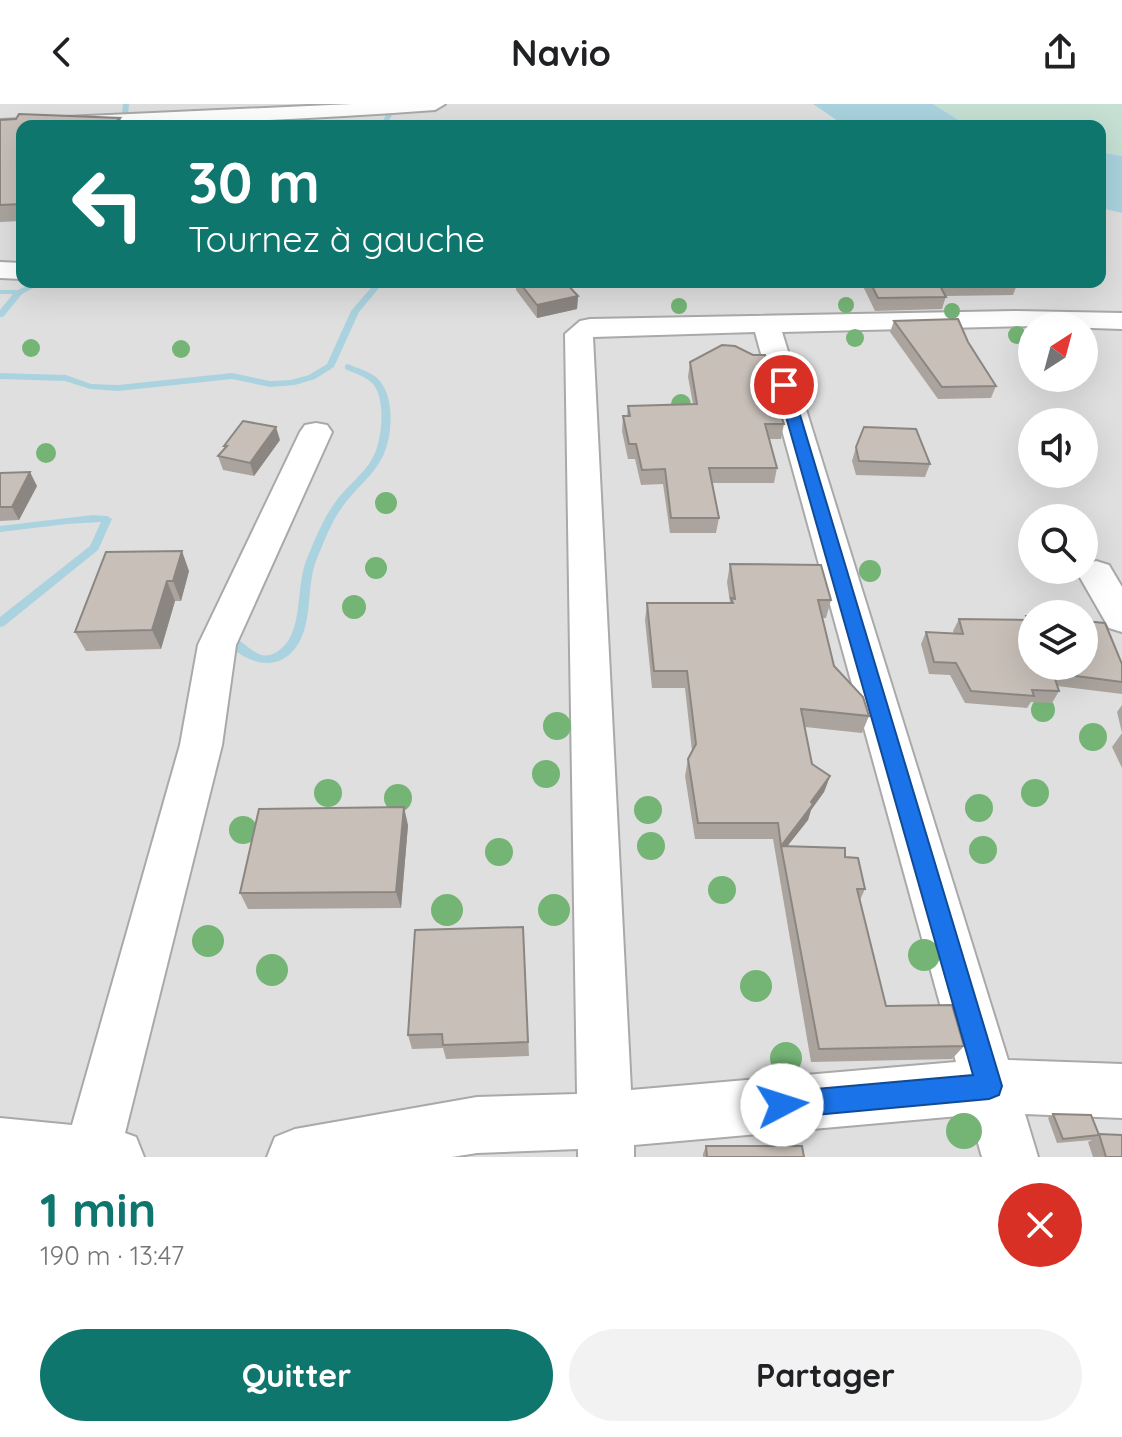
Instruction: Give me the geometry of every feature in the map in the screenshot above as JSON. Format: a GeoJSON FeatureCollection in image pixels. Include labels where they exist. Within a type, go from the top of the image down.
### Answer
{"type":"FeatureCollection","features":[{"type":"Feature","properties":{"kind":"street"},"geometry":{"type":"LineString","coordinates":[[154,120],[435,104]]}},
{"type":"Feature","properties":{"kind":"street"},"geometry":{"type":"LineString","coordinates":[[605,1139],[590,598],[579,334],[590,327],[1014,319],[1122,321]]}},
{"type":"Feature","properties":{"kind":"street"},"geometry":{"type":"LineString","coordinates":[[766,324],[1010,1157]]}},
{"type":"Feature","properties":{"kind":"street"},"geometry":{"type":"LineString","coordinates":[[0,1146],[101,1156],[201,745],[217,645],[316,432]]}},
{"type":"Feature","properties":{"kind":"street"},"geometry":{"type":"LineString","coordinates":[[1098,577],[1122,618]]}},
{"type":"Feature","properties":{"kind":"street"},"geometry":{"type":"LineString","coordinates":[[295,1157],[477,1125],[605,1139],[989,1086],[1122,1091]]}},
{"type":"Feature","properties":{"kind":"shaded area"},"geometry":{"type":"Polygon","coordinates":[[[0,104],[813,104],[836,120],[16,120],[16,288],[1106,288],[1106,209],[1122,213],[1122,1157],[0,1157],[0,104]]]}},
{"type":"Feature","properties":{"kind":"green space"},"geometry":{"type":"Polygon","coordinates":[[[933,104],[1122,104],[1122,156],[1106,153],[1106,120],[959,120],[933,104]]]}},
{"type":"Feature","properties":{"kind":"water"},"geometry":{"type":"Polygon","coordinates":[[[813,104],[933,104],[959,120],[836,120],[813,104]]]}},
{"type":"Feature","properties":{"kind":"water"},"geometry":{"type":"Polygon","coordinates":[[[1106,153],[1122,156],[1122,213],[1106,209],[1106,153]]]}},
{"type":"Feature","properties":{"kind":"building"},"geometry":{"type":"Polygon","coordinates":[[[19,114],[120,118],[16,120],[16,204],[0,205],[0,120],[16,119],[19,114]]]}},
{"type":"Feature","properties":{"kind":"building"},"geometry":{"type":"Polygon","coordinates":[[[524,288],[571,288],[578,296],[537,305],[524,288]]]}},
{"type":"Feature","properties":{"kind":"building"},"geometry":{"type":"Polygon","coordinates":[[[873,288],[941,288],[946,297],[878,298],[873,288]]]}},
{"type":"Feature","properties":{"kind":"building"},"geometry":{"type":"Polygon","coordinates":[[[958,319],[968,342],[996,386],[942,387],[894,321],[958,319]]]}},
{"type":"Feature","properties":{"kind":"building"},"geometry":{"type":"Polygon","coordinates":[[[722,345],[735,346],[753,355],[765,355],[784,424],[765,424],[777,468],[709,468],[719,518],[671,518],[665,469],[642,470],[636,444],[629,444],[623,416],[630,416],[628,406],[697,404],[690,362],[722,345]]]}},
{"type":"Feature","properties":{"kind":"building"},"geometry":{"type":"Polygon","coordinates":[[[243,421],[276,427],[250,463],[218,456],[227,446],[224,446],[243,421]]]}},
{"type":"Feature","properties":{"kind":"building"},"geometry":{"type":"Polygon","coordinates":[[[864,427],[916,429],[930,464],[859,461],[856,447],[864,427]]]}},
{"type":"Feature","properties":{"kind":"building"},"geometry":{"type":"Polygon","coordinates":[[[30,472],[12,507],[0,507],[0,473],[30,472]]]}},
{"type":"Feature","properties":{"kind":"building"},"geometry":{"type":"Polygon","coordinates":[[[182,551],[173,581],[167,581],[152,630],[75,632],[106,552],[182,551]]]}},
{"type":"Feature","properties":{"kind":"building"},"geometry":{"type":"Polygon","coordinates":[[[730,564],[821,565],[831,600],[818,600],[834,666],[863,697],[869,716],[801,709],[812,764],[830,776],[781,846],[778,823],[698,823],[688,759],[696,744],[687,671],[654,671],[647,603],[733,603],[730,564]]]}},
{"type":"Feature","properties":{"kind":"building"},"geometry":{"type":"Polygon","coordinates":[[[959,619],[1018,620],[1018,680],[1055,680],[1059,691],[1032,690],[1034,696],[971,691],[956,663],[934,662],[926,632],[963,634],[959,619]]]}},
{"type":"Feature","properties":{"kind":"building"},"geometry":{"type":"Polygon","coordinates":[[[1098,622],[1105,623],[1122,664],[1122,682],[1098,679],[1098,622]]]}},
{"type":"Feature","properties":{"kind":"building"},"geometry":{"type":"Polygon","coordinates":[[[404,807],[396,892],[240,893],[259,809],[404,807]]]}},
{"type":"Feature","properties":{"kind":"building"},"geometry":{"type":"Polygon","coordinates":[[[781,846],[845,848],[845,857],[858,858],[865,889],[857,889],[886,1006],[952,1005],[964,1046],[819,1049],[781,846]]]}},
{"type":"Feature","properties":{"kind":"building"},"geometry":{"type":"Polygon","coordinates":[[[523,927],[528,1042],[443,1045],[442,1034],[408,1035],[415,930],[523,927]]]}},
{"type":"Feature","properties":{"kind":"building"},"geometry":{"type":"Polygon","coordinates":[[[1053,1114],[1091,1115],[1099,1135],[1063,1139],[1053,1114]]]}},
{"type":"Feature","properties":{"kind":"building"},"geometry":{"type":"Polygon","coordinates":[[[1099,1134],[1122,1135],[1122,1157],[1106,1157],[1099,1134]]]}},
{"type":"Feature","properties":{"kind":"building"},"geometry":{"type":"Polygon","coordinates":[[[706,1146],[802,1146],[804,1157],[707,1157],[706,1146]]]}},
{"type":"Feature","properties":{"kind":"waterway"},"geometry":{"type":"LineString","coordinates":[[119,120],[125,114],[126,104]]}},
{"type":"Feature","properties":{"kind":"waterway"},"geometry":{"type":"LineString","coordinates":[[386,120],[395,104]]}},
{"type":"Feature","properties":{"kind":"waterway"},"geometry":{"type":"LineString","coordinates":[[19,292],[28,288]]}},
{"type":"Feature","properties":{"kind":"waterway"},"geometry":{"type":"LineString","coordinates":[[0,376],[66,378],[90,386],[118,388],[232,376],[270,384],[292,383],[312,377],[331,365],[355,311],[375,288]]}},
{"type":"Feature","properties":{"kind":"waterway"},"geometry":{"type":"LineString","coordinates":[[0,292],[19,292]]}},
{"type":"Feature","properties":{"kind":"waterway"},"geometry":{"type":"LineString","coordinates":[[0,315],[19,292]]}},
{"type":"Feature","properties":{"kind":"waterway"},"geometry":{"type":"LineString","coordinates":[[227,638],[262,659],[269,660],[287,651],[299,629],[310,564],[323,534],[339,504],[378,457],[385,429],[383,397],[375,381],[348,367]]}},
{"type":"Feature","properties":{"kind":"waterway"},"geometry":{"type":"LineString","coordinates":[[0,529],[67,520],[107,519],[94,548],[0,623]]}},
{"type":"Feature","properties":{"kind":"route"},"geometry":{"type":"LineString","coordinates":[[782,1105],[989,1086],[784,385]]}}]}
